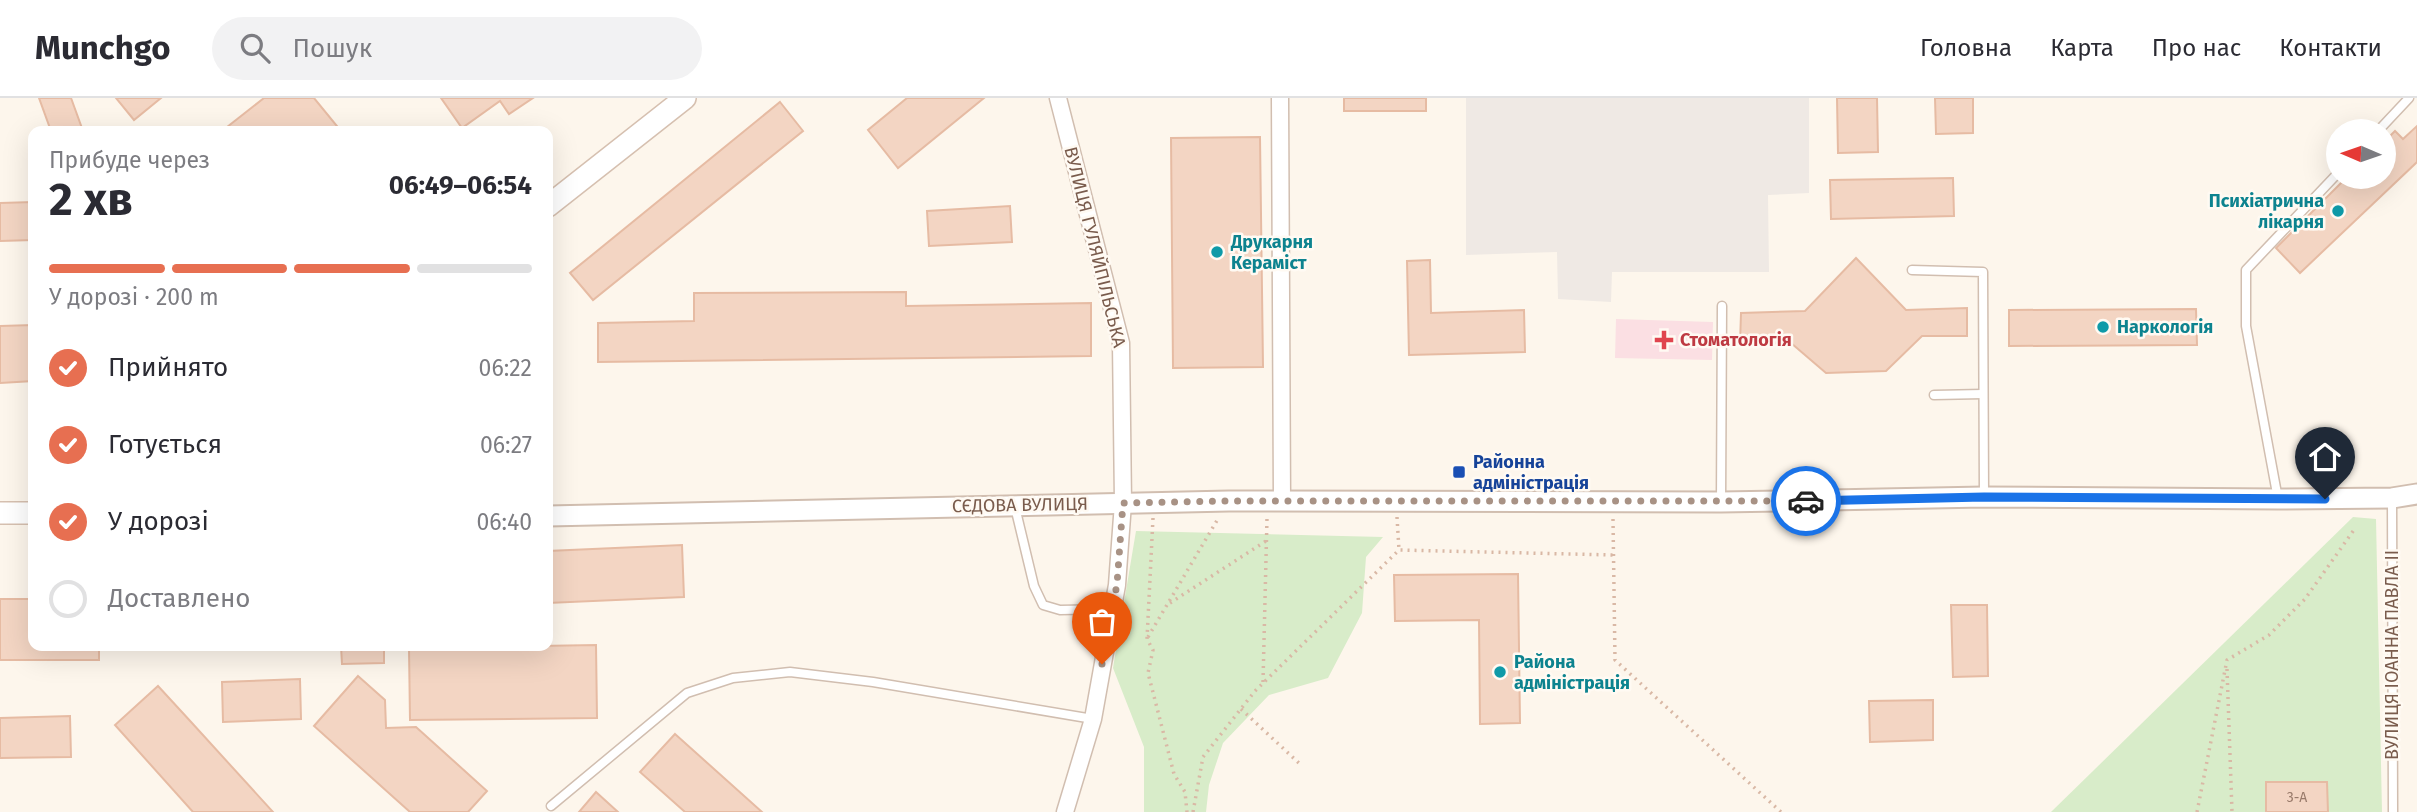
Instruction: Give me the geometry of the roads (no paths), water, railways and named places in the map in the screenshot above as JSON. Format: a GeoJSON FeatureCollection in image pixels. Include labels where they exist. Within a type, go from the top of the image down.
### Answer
{"type":"FeatureCollection","features":[{"type":"Feature","properties":{"kind":"main road"},"geometry":{"type":"LineString","coordinates":[[553,202],[685,98]]}},
{"type":"Feature","properties":{"kind":"main road"},"geometry":{"type":"LineString","coordinates":[[0,513],[28,513]]}},
{"type":"Feature","properties":{"kind":"street","name":"ВУЛИЦЯ ГУЛЯЙПІЛЬСЬКА"},"geometry":{"type":"LineString","coordinates":[[1058,98],[1121,343],[1123,503],[1117,584],[1093,719],[1065,812]]}},
{"type":"Feature","properties":{"kind":"street"},"geometry":{"type":"LineString","coordinates":[[1275,501],[1280,98]]}},
{"type":"Feature","properties":{"kind":"street","name":"СЄДОВА ВУЛИЦЯ"},"geometry":{"type":"LineString","coordinates":[[553,515],[1229,501],[1721,502],[1984,497],[2278,499],[2392,498],[2417,494]]}},
{"type":"Feature","properties":{"kind":"lane"},"geometry":{"type":"LineString","coordinates":[[2389,119],[2409,98]]}},
{"type":"Feature","properties":{"kind":"lane"},"geometry":{"type":"LineString","coordinates":[[2278,499],[2246,326],[2246,270],[2326,186]]}},
{"type":"Feature","properties":{"kind":"lane"},"geometry":{"type":"LineString","coordinates":[[1912,270],[1983,272],[1984,497]]}},
{"type":"Feature","properties":{"kind":"lane"},"geometry":{"type":"LineString","coordinates":[[1721,502],[1722,306]]}},
{"type":"Feature","properties":{"kind":"lane"},"geometry":{"type":"LineString","coordinates":[[1934,395],[1983,394]]}},
{"type":"Feature","properties":{"kind":"lane","name":"ВУЛИЦЯ ІОАННА ПАВЛА ІІ"},"geometry":{"type":"LineString","coordinates":[[2392,498],[2393,812]]}},
{"type":"Feature","properties":{"kind":"lane"},"geometry":{"type":"LineString","coordinates":[[1015,505],[1034,586],[1043,605],[1060,610],[1111,609]]}},
{"type":"Feature","properties":{"kind":"lane"},"geometry":{"type":"LineString","coordinates":[[551,806],[687,693],[733,678],[790,672],[873,682],[1093,719]]}},
{"type":"Feature","properties":{"kind":"place","name":"Психіатрична лікарня"},"geometry":{"type":"Point","coordinates":[2338,211]}},
{"type":"Feature","properties":{"kind":"place","name":"Друкарня Кераміст"},"geometry":{"type":"Point","coordinates":[1217,252]}},
{"type":"Feature","properties":{"kind":"place","name":"Наркологія"},"geometry":{"type":"Point","coordinates":[2103,327]}},
{"type":"Feature","properties":{"kind":"place","name":"Стоматологія"},"geometry":{"type":"Point","coordinates":[1664,340]}},
{"type":"Feature","properties":{"kind":"place","name":"Районна адміністрація"},"geometry":{"type":"Point","coordinates":[1459,472]}},
{"type":"Feature","properties":{"kind":"place","name":"Района адміністрація"},"geometry":{"type":"Point","coordinates":[1500,672]}}]}
